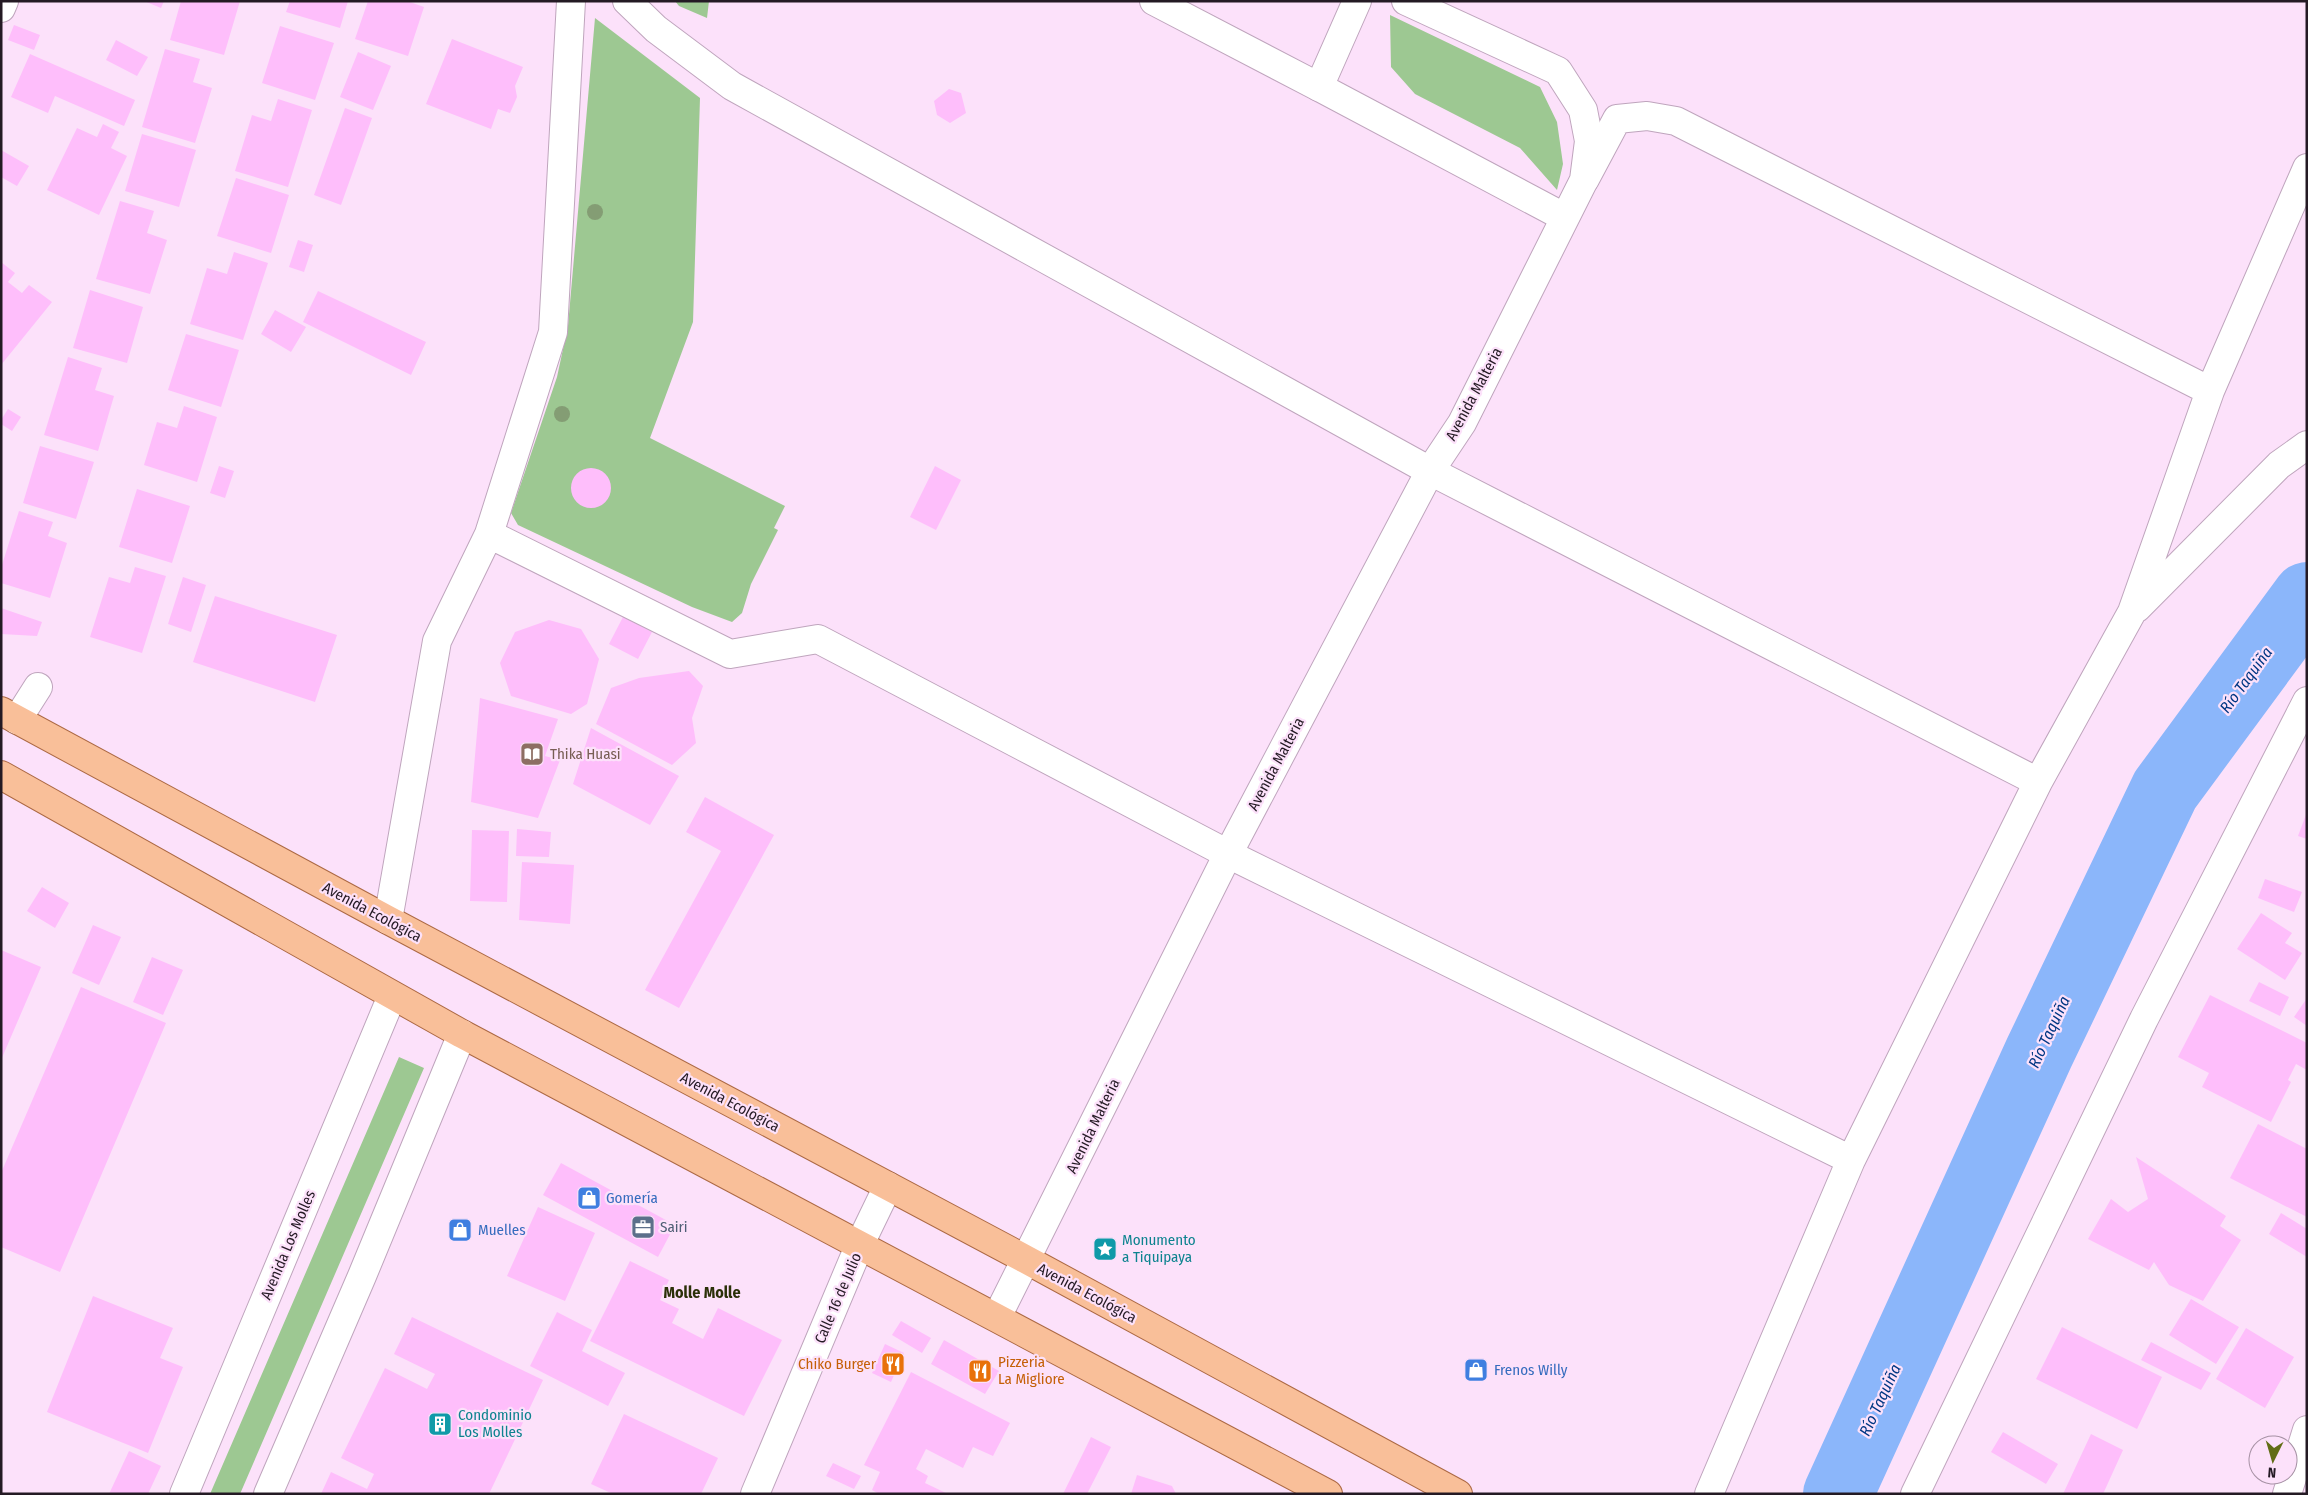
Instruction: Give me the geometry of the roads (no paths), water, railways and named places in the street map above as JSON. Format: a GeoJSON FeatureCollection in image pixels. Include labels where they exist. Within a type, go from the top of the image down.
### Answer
{"type":"FeatureCollection","features":[{"type":"Feature","properties":{"kind":"main road","name":"Avenida Ecológica"},"geometry":{"type":"LineString","coordinates":[[9,716],[1027,1260],[1458,1494]]}},
{"type":"Feature","properties":{"kind":"main road"},"geometry":{"type":"LineString","coordinates":[[1,774],[462,1034],[1328,1494]]}},
{"type":"Feature","properties":{"kind":"street"},"geometry":{"type":"LineString","coordinates":[[1,8],[4,1]]}},
{"type":"Feature","properties":{"kind":"street"},"geometry":{"type":"LineString","coordinates":[[388,920],[437,641],[488,534],[553,332],[571,1]]}},
{"type":"Feature","properties":{"kind":"street"},"geometry":{"type":"LineString","coordinates":[[627,1],[656,29],[732,86],[1430,472],[2038,782]]}},
{"type":"Feature","properties":{"kind":"street"},"geometry":{"type":"LineString","coordinates":[[1154,1],[1564,217]]}},
{"type":"Feature","properties":{"kind":"street"},"geometry":{"type":"LineString","coordinates":[[1319,87],[1357,1]]}},
{"type":"Feature","properties":{"kind":"street","name":"Avenida Malteria"},"geometry":{"type":"LineString","coordinates":[[1406,1],[1558,71],[1583,110],[1589,141],[1584,180]]}},
{"type":"Feature","properties":{"kind":"street","name":"Avenida Malteria"},"geometry":{"type":"LineString","coordinates":[[997,1317],[1228,854],[1430,472],[1462,423],[1564,217],[1617,119],[1647,116],[1676,121],[2210,391]]}},
{"type":"Feature","properties":{"kind":"street"},"geometry":{"type":"LineString","coordinates":[[1709,1494],[1851,1160],[2038,782],[2132,612],[2210,391],[2307,168]]}},
{"type":"Feature","properties":{"kind":"street"},"geometry":{"type":"LineString","coordinates":[[2132,612],[2280,465],[2307,445]]}},
{"type":"Feature","properties":{"kind":"street"},"geometry":{"type":"LineString","coordinates":[[488,534],[730,654],[818,639],[1228,854],[1851,1160]]}},
{"type":"Feature","properties":{"kind":"street"},"geometry":{"type":"LineString","coordinates":[[9,716],[38,687]]}},
{"type":"Feature","properties":{"kind":"street"},"geometry":{"type":"LineString","coordinates":[[1915,1494],[2144,1019],[2307,701]]}},
{"type":"Feature","properties":{"kind":"street","name":"Avenida Los Molles"},"geometry":{"type":"LineString","coordinates":[[184,1494],[392,996]]}},
{"type":"Feature","properties":{"kind":"street"},"geometry":{"type":"LineString","coordinates":[[268,1494],[362,1276],[462,1034]]}},
{"type":"Feature","properties":{"kind":"street","name":"Calle 16 de Julio"},"geometry":{"type":"LineString","coordinates":[[755,1494],[860,1244],[888,1186]]}},
{"type":"Feature","properties":{"kind":"street"},"geometry":{"type":"LineString","coordinates":[[2286,1494],[2307,1430]]}},
{"type":"Feature","properties":{"kind":"waterway","name":"Río Taquiña"},"geometry":{"type":"LineString","coordinates":[[1838,1494],[2039,1053],[2165,790],[2307,597]]}},
{"type":"Feature","properties":{"kind":"place","name":"Thika Huasi"},"geometry":{"type":"Point","coordinates":[532,754]}},
{"type":"Feature","properties":{"kind":"place","name":"Gomería"},"geometry":{"type":"Point","coordinates":[589,1198]}},
{"type":"Feature","properties":{"kind":"place","name":"Sairi"},"geometry":{"type":"Point","coordinates":[643,1227]}},
{"type":"Feature","properties":{"kind":"place","name":"Muelles"},"geometry":{"type":"Point","coordinates":[460,1230]}},
{"type":"Feature","properties":{"kind":"place","name":"Monumento a Tiquipaya"},"geometry":{"type":"Point","coordinates":[1105,1249]}},
{"type":"Feature","properties":{"kind":"place","name":"Chiko Burger"},"geometry":{"type":"Point","coordinates":[893,1364]}},
{"type":"Feature","properties":{"kind":"place","name":"Frenos Willy"},"geometry":{"type":"Point","coordinates":[1476,1370]}},
{"type":"Feature","properties":{"kind":"place","name":"Pizzeria La Migliore"},"geometry":{"type":"Point","coordinates":[980,1371]}},
{"type":"Feature","properties":{"kind":"place","name":"Condominio Los Molles"},"geometry":{"type":"Point","coordinates":[440,1424]}},
{"type":"Feature","properties":{"kind":"district","name":"Molle Molle"},"geometry":{"type":"Point","coordinates":[702,1292]}}]}
